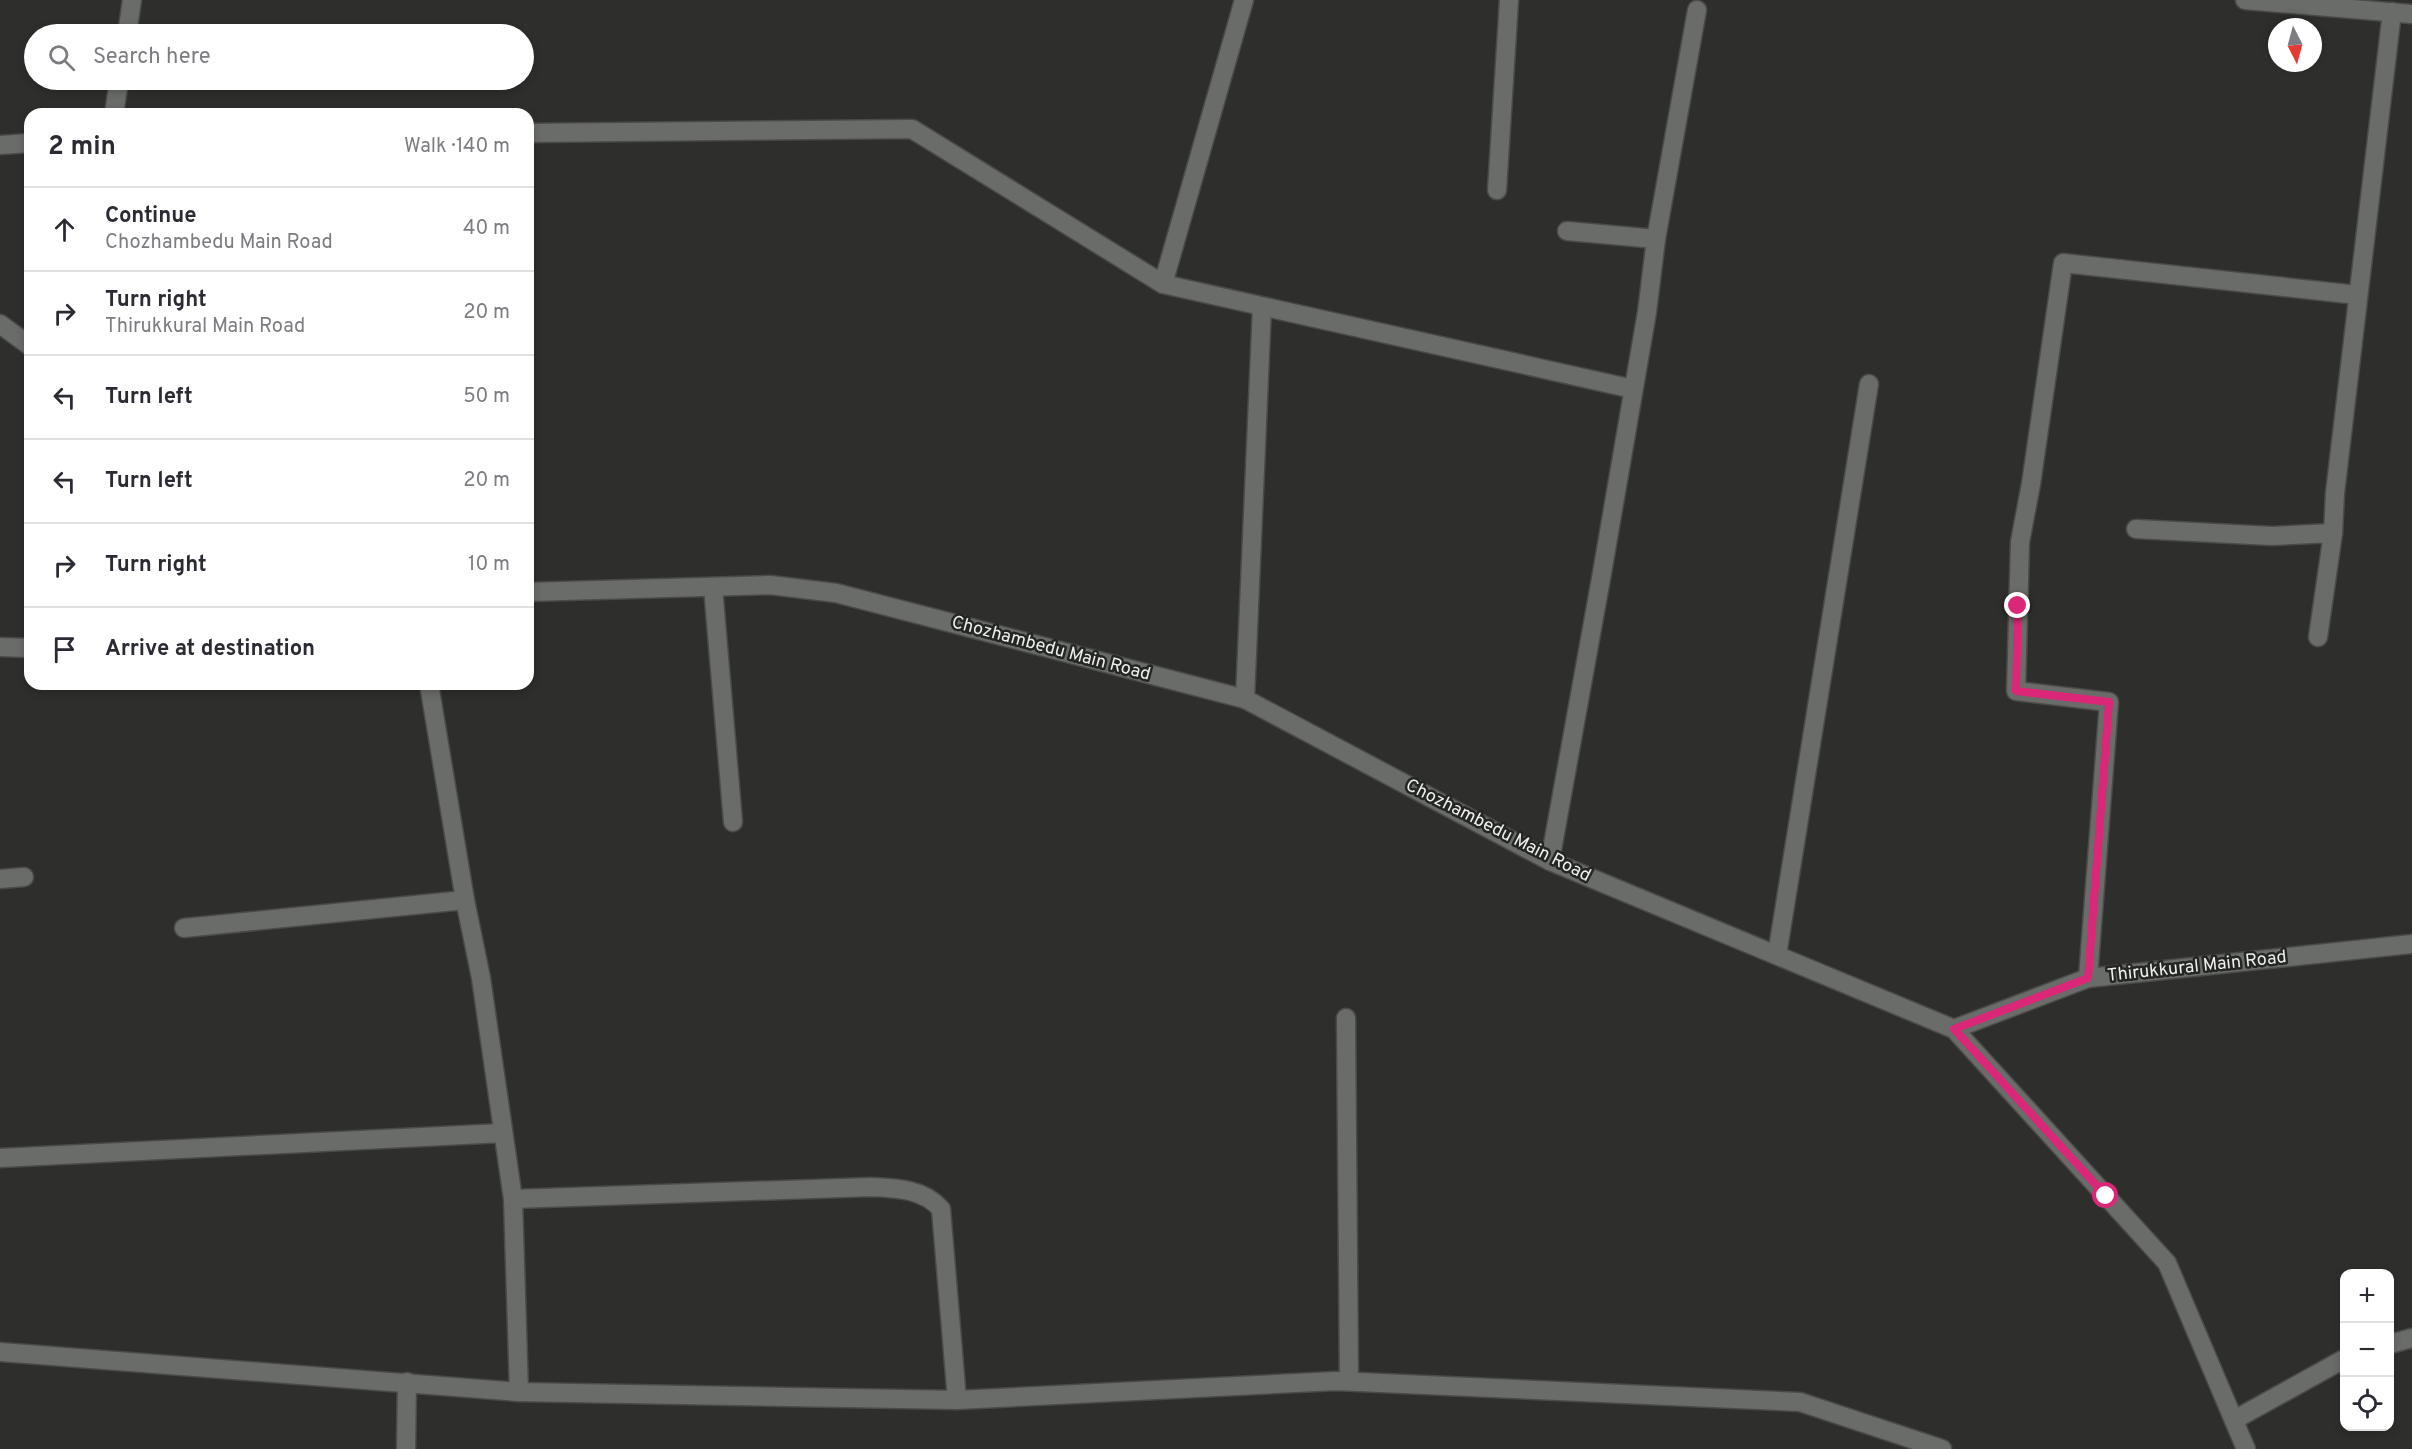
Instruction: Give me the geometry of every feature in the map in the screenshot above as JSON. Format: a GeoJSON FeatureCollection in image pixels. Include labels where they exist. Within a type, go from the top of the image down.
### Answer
{"type":"FeatureCollection","features":[{"type":"Feature","properties":{"kind":"street"},"geometry":{"type":"LineString","coordinates":[[128,24],[132,0]]}},
{"type":"Feature","properties":{"kind":"street"},"geometry":{"type":"LineString","coordinates":[[1163,284],[1244,0]]}},
{"type":"Feature","properties":{"kind":"street"},"geometry":{"type":"LineString","coordinates":[[1497,190],[1509,0]]}},
{"type":"Feature","properties":{"kind":"street"},"geometry":{"type":"LineString","coordinates":[[2245,0],[2412,14]]}},
{"type":"Feature","properties":{"kind":"street"},"geometry":{"type":"LineString","coordinates":[[1550,861],[1647,312],[1656,239],[1697,10]]}},
{"type":"Feature","properties":{"kind":"street"},"geometry":{"type":"LineString","coordinates":[[2318,637],[2333,533],[2335,493],[2392,12]]}},
{"type":"Feature","properties":{"kind":"street"},"geometry":{"type":"LineString","coordinates":[[115,108],[118,90]]}},
{"type":"Feature","properties":{"kind":"street"},"geometry":{"type":"LineString","coordinates":[[534,133],[912,129],[1163,284],[1633,389]]}},
{"type":"Feature","properties":{"kind":"street"},"geometry":{"type":"LineString","coordinates":[[0,145],[24,143]]}},
{"type":"Feature","properties":{"kind":"street"},"geometry":{"type":"LineString","coordinates":[[1567,231],[1656,239]]}},
{"type":"Feature","properties":{"kind":"street"},"geometry":{"type":"LineString","coordinates":[[2088,978],[2109,702],[2016,691],[2020,542],[2031,484],[2063,263],[2358,295]]}},
{"type":"Feature","properties":{"kind":"street"},"geometry":{"type":"LineString","coordinates":[[1245,699],[1262,307]]}},
{"type":"Feature","properties":{"kind":"street"},"geometry":{"type":"LineString","coordinates":[[0,324],[24,342]]}},
{"type":"Feature","properties":{"kind":"street"},"geometry":{"type":"LineString","coordinates":[[1777,956],[1869,384]]}},
{"type":"Feature","properties":{"kind":"street"},"geometry":{"type":"LineString","coordinates":[[2136,529],[2272,536],[2333,533]]}},
{"type":"Feature","properties":{"kind":"street","name":"Chozhambedu Main Road"},"geometry":{"type":"LineString","coordinates":[[534,592],[770,585],[836,593],[1245,699],[1550,861],[1954,1029],[2167,1263],[2246,1449]]}},
{"type":"Feature","properties":{"kind":"street"},"geometry":{"type":"LineString","coordinates":[[713,587],[733,822]]}},
{"type":"Feature","properties":{"kind":"street"},"geometry":{"type":"LineString","coordinates":[[0,647],[24,648]]}},
{"type":"Feature","properties":{"kind":"street"},"geometry":{"type":"LineString","coordinates":[[430,690],[465,900],[481,978],[513,1199],[519,1392]]}},
{"type":"Feature","properties":{"kind":"street"},"geometry":{"type":"LineString","coordinates":[[0,879],[24,877]]}},
{"type":"Feature","properties":{"kind":"street"},"geometry":{"type":"LineString","coordinates":[[184,928],[465,900]]}},
{"type":"Feature","properties":{"kind":"street","name":"Thirukkural Main Road"},"geometry":{"type":"LineString","coordinates":[[1954,1029],[2088,978],[2412,944]]}},
{"type":"Feature","properties":{"kind":"street"},"geometry":{"type":"LineString","coordinates":[[1346,1018],[1349,1381]]}},
{"type":"Feature","properties":{"kind":"street"},"geometry":{"type":"LineString","coordinates":[[0,1158],[503,1133]]}},
{"type":"Feature","properties":{"kind":"street"},"geometry":{"type":"LineString","coordinates":[[513,1199],[871,1187],[905,1189],[933,1199],[941,1209],[943,1220],[957,1400]]}},
{"type":"Feature","properties":{"kind":"street"},"geometry":{"type":"LineString","coordinates":[[2394,1343],[2412,1338]]}},
{"type":"Feature","properties":{"kind":"street"},"geometry":{"type":"LineString","coordinates":[[0,1352],[519,1392],[957,1400],[1349,1381],[1800,1402],[1942,1449]]}},
{"type":"Feature","properties":{"kind":"street"},"geometry":{"type":"LineString","coordinates":[[2234,1420],[2340,1361]]}},
{"type":"Feature","properties":{"kind":"street"},"geometry":{"type":"LineString","coordinates":[[406,1449],[407,1382]]}},
{"type":"Feature","properties":{"kind":"route"},"geometry":{"type":"LineString","coordinates":[[2018,606],[2016,691],[2109,702],[2088,978],[1954,1029],[2106,1196]]}}]}
